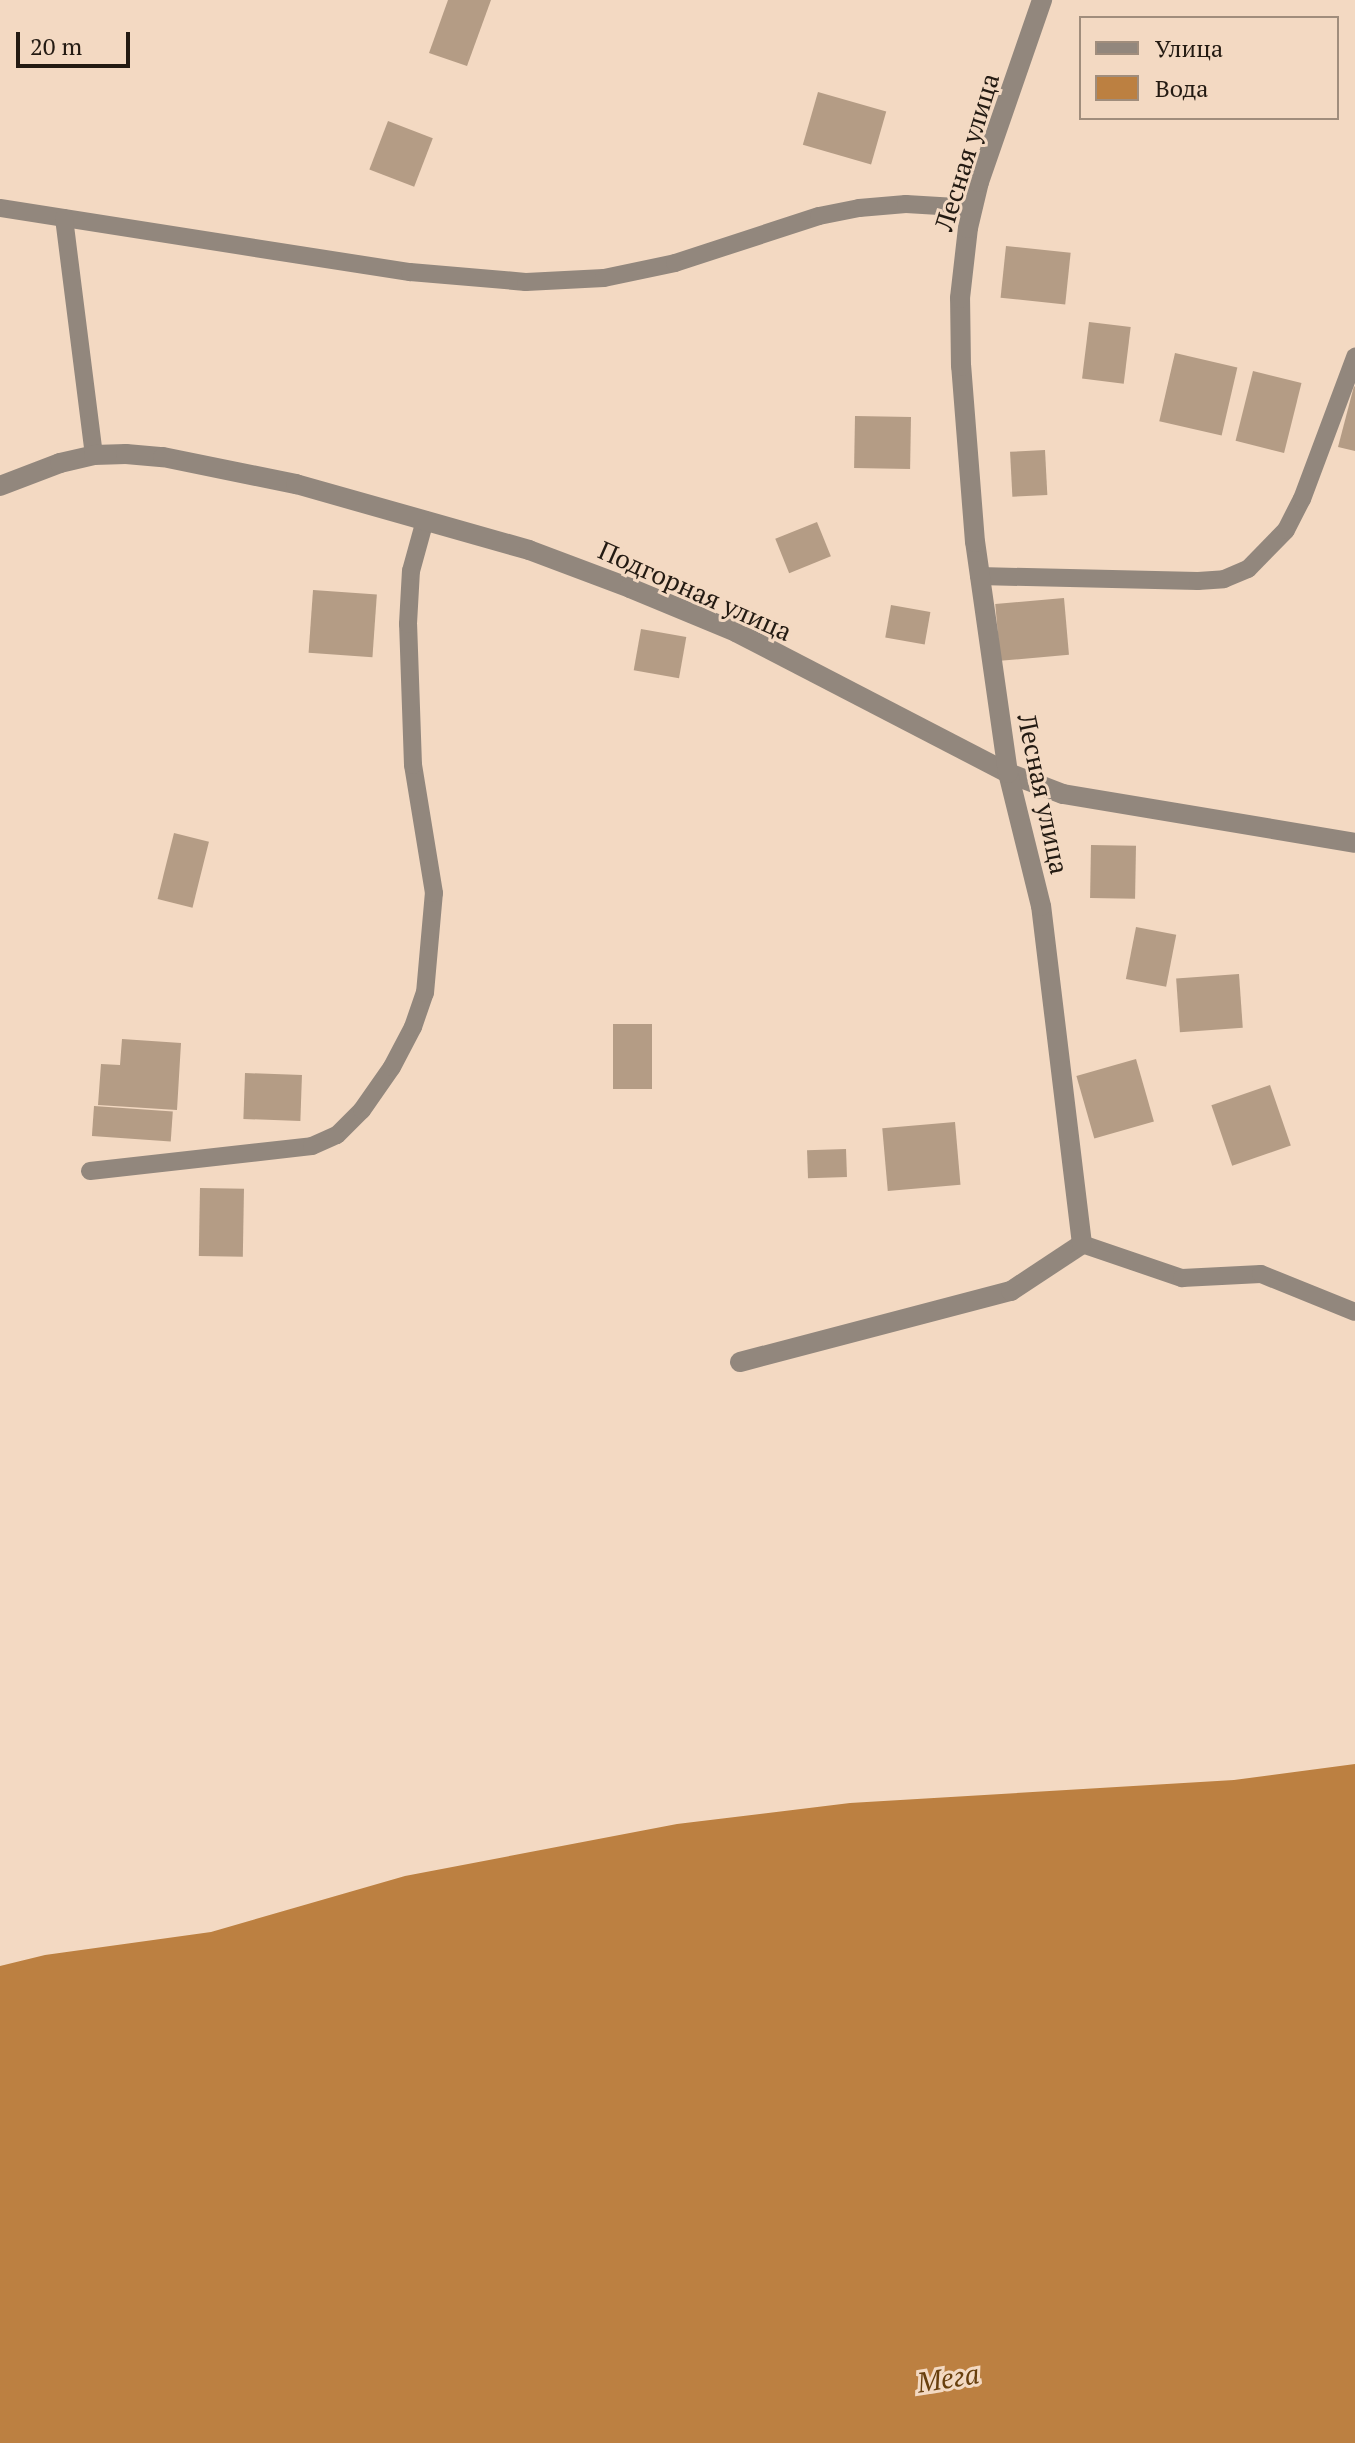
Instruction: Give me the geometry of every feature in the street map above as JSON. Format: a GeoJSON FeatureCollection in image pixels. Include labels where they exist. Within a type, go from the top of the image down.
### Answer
{"type":"FeatureCollection","features":[{"type":"Feature","properties":{"kind":"street","name":"Лесная улица"},"geometry":{"type":"LineString","coordinates":[[1042,0],[973,208],[962,270],[961,366],[979,576],[1008,773],[1041,906],[1082,1244]]}},
{"type":"Feature","properties":{"kind":"street","name":"Подгорная улица"},"geometry":{"type":"LineString","coordinates":[[0,486],[94,455],[163,457],[296,484],[529,550],[736,632],[1008,773],[1063,794],[1355,843]]}},
{"type":"Feature","properties":{"kind":"street"},"geometry":{"type":"LineString","coordinates":[[740,1362],[1011,1291],[1082,1244]]}},
{"type":"Feature","properties":{"kind":"lane"},"geometry":{"type":"LineString","coordinates":[[0,208],[410,272],[526,282],[604,278],[675,263],[819,216],[859,208],[906,204],[973,208]]}},
{"type":"Feature","properties":{"kind":"lane"},"geometry":{"type":"LineString","coordinates":[[64,218],[94,455]]}},
{"type":"Feature","properties":{"kind":"lane"},"geometry":{"type":"LineString","coordinates":[[979,576],[1198,581],[1224,579],[1248,569],[1286,530],[1302,499],[1355,357]]}},
{"type":"Feature","properties":{"kind":"lane"},"geometry":{"type":"LineString","coordinates":[[90,1171],[283,1152],[312,1146],[337,1135],[362,1110],[392,1067],[413,1027],[425,993],[434,893],[413,765],[408,624],[411,571],[425,520]]}},
{"type":"Feature","properties":{"kind":"lane"},"geometry":{"type":"LineString","coordinates":[[1082,1244],[1182,1278],[1213,1274],[1261,1274],[1303,1288],[1355,1312]]}},
{"type":"Feature","properties":{"kind":"water","name":"Мега"},"geometry":{"type":"Polygon","coordinates":[[[1355,1764],[1355,2443],[0,2443],[0,1966],[45,1955],[211,1932],[405,1876],[677,1824],[850,1803],[1234,1780],[1355,1764]]]}},
{"type":"Feature","properties":{"kind":"building"},"geometry":{"type":"Polygon","coordinates":[[[448,0],[491,0],[467,66],[429,53],[448,0]]]}},
{"type":"Feature","properties":{"kind":"building"},"geometry":{"type":"Polygon","coordinates":[[[818,92],[886,112],[871,164],[803,145],[818,92]]]}},
{"type":"Feature","properties":{"kind":"building"},"geometry":{"type":"Polygon","coordinates":[[[388,121],[433,138],[414,187],[369,170],[388,121]]]}},
{"type":"Feature","properties":{"kind":"building"},"geometry":{"type":"Polygon","coordinates":[[[1006,246],[1071,253],[1065,305],[1001,298],[1006,246]]]}},
{"type":"Feature","properties":{"kind":"building"},"geometry":{"type":"Polygon","coordinates":[[[1089,322],[1131,327],[1124,384],[1082,379],[1089,322]]]}},
{"type":"Feature","properties":{"kind":"building"},"geometry":{"type":"Polygon","coordinates":[[[1175,353],[1237,367],[1222,436],[1159,421],[1175,353]]]}},
{"type":"Feature","properties":{"kind":"building"},"geometry":{"type":"Polygon","coordinates":[[[1253,371],[1302,383],[1284,453],[1236,441],[1253,371]]]}},
{"type":"Feature","properties":{"kind":"building"},"geometry":{"type":"Polygon","coordinates":[[[1355,387],[1355,451],[1338,447],[1355,387]]]}},
{"type":"Feature","properties":{"kind":"building"},"geometry":{"type":"Polygon","coordinates":[[[855,416],[911,417],[910,469],[854,468],[855,416]]]}},
{"type":"Feature","properties":{"kind":"building"},"geometry":{"type":"Polygon","coordinates":[[[1045,450],[1047,495],[1012,497],[1010,452],[1045,450]]]}},
{"type":"Feature","properties":{"kind":"building"},"geometry":{"type":"Polygon","coordinates":[[[817,522],[831,556],[789,573],[775,539],[817,522]]]}},
{"type":"Feature","properties":{"kind":"building"},"geometry":{"type":"Polygon","coordinates":[[[313,590],[377,594],[372,657],[309,653],[313,590]]]}},
{"type":"Feature","properties":{"kind":"building"},"geometry":{"type":"Polygon","coordinates":[[[1064,598],[1069,655],[1000,661],[995,604],[1064,598]]]}},
{"type":"Feature","properties":{"kind":"building"},"geometry":{"type":"Polygon","coordinates":[[[891,605],[930,612],[925,644],[885,637],[891,605]]]}},
{"type":"Feature","properties":{"kind":"building"},"geometry":{"type":"Polygon","coordinates":[[[641,629],[686,637],[679,678],[634,670],[641,629]]]}},
{"type":"Feature","properties":{"kind":"building"},"geometry":{"type":"Polygon","coordinates":[[[174,833],[209,842],[192,908],[158,899],[174,833]]]}},
{"type":"Feature","properties":{"kind":"building"},"geometry":{"type":"Polygon","coordinates":[[[1091,845],[1136,846],[1135,899],[1090,898],[1091,845]]]}},
{"type":"Feature","properties":{"kind":"building"},"geometry":{"type":"Polygon","coordinates":[[[1136,927],[1176,935],[1166,987],[1126,979],[1136,927]]]}},
{"type":"Feature","properties":{"kind":"building"},"geometry":{"type":"Polygon","coordinates":[[[1239,974],[1243,1028],[1180,1032],[1176,978],[1239,974]]]}},
{"type":"Feature","properties":{"kind":"building"},"geometry":{"type":"Polygon","coordinates":[[[613,1024],[652,1024],[652,1089],[613,1089],[613,1024]]]}},
{"type":"Feature","properties":{"kind":"building"},"geometry":{"type":"Polygon","coordinates":[[[122,1039],[181,1043],[177,1110],[98,1105],[101,1064],[120,1065],[122,1039]]]}},
{"type":"Feature","properties":{"kind":"building"},"geometry":{"type":"Polygon","coordinates":[[[1136,1059],[1154,1121],[1094,1139],[1076,1076],[1136,1059]]]}},
{"type":"Feature","properties":{"kind":"building"},"geometry":{"type":"Polygon","coordinates":[[[245,1073],[302,1075],[300,1121],[243,1119],[245,1073]]]}},
{"type":"Feature","properties":{"kind":"building"},"geometry":{"type":"Polygon","coordinates":[[[1270,1085],[1291,1146],[1232,1166],[1211,1105],[1270,1085]]]}},
{"type":"Feature","properties":{"kind":"building"},"geometry":{"type":"Polygon","coordinates":[[[94,1106],[173,1112],[171,1141],[92,1136],[94,1106]]]}},
{"type":"Feature","properties":{"kind":"building"},"geometry":{"type":"Polygon","coordinates":[[[955,1122],[960,1185],[888,1191],[882,1128],[955,1122]]]}},
{"type":"Feature","properties":{"kind":"building"},"geometry":{"type":"Polygon","coordinates":[[[846,1149],[847,1177],[808,1178],[807,1150],[846,1149]]]}},
{"type":"Feature","properties":{"kind":"building"},"geometry":{"type":"Polygon","coordinates":[[[200,1188],[244,1189],[243,1257],[199,1256],[200,1188]]]}}]}
